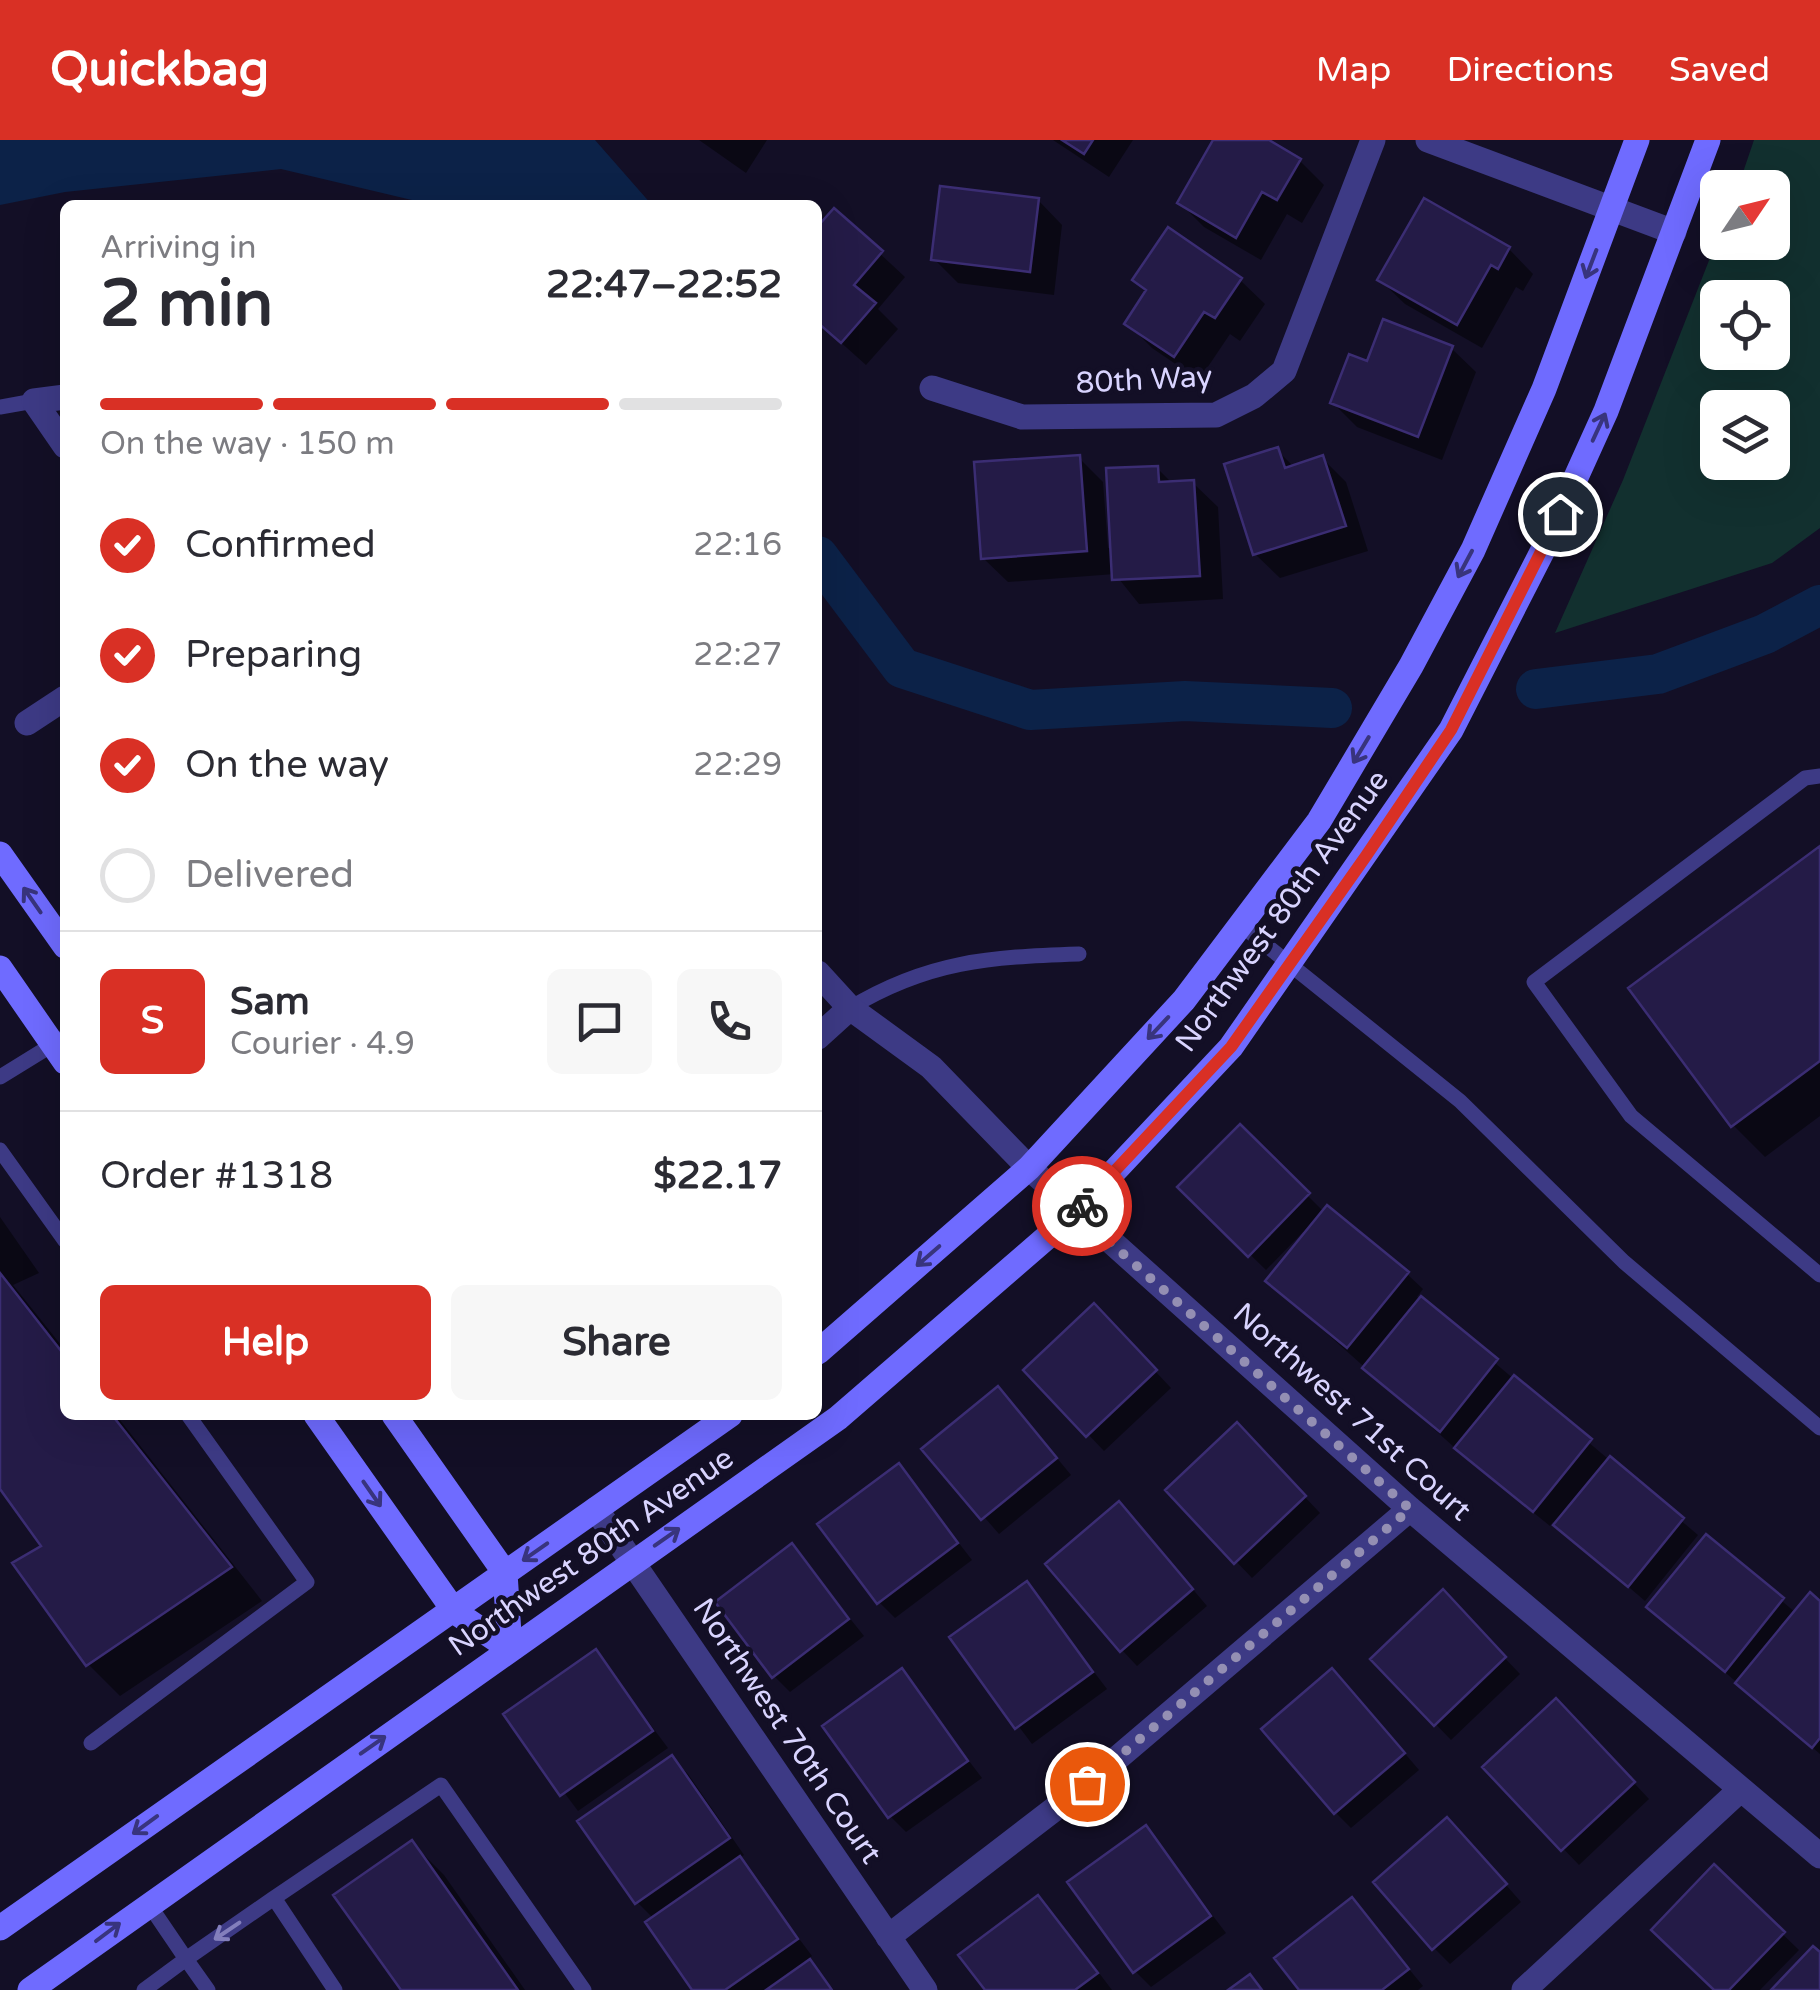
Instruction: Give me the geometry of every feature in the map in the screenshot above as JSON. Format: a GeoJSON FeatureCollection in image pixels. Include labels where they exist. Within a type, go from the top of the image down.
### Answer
{"type":"FeatureCollection","features":[{"type":"Feature","properties":{"kind":"street","name":"80th Way"},"geometry":{"type":"LineString","coordinates":[[932,388],[1022,417],[1216,415],[1254,396],[1284,370],[1373,140]]}},
{"type":"Feature","properties":{"kind":"street"},"geometry":{"type":"LineString","coordinates":[[1428,140],[1674,232]]}},
{"type":"Feature","properties":{"kind":"street","name":"Northwest 80th Avenue"},"geometry":{"type":"LineString","coordinates":[[822,1348],[1028,1168],[1184,1000],[1319,821],[1412,666],[1472,550],[1544,389],[1637,140]]}},
{"type":"Feature","properties":{"kind":"street","name":"Northwest 80th Avenue"},"geometry":{"type":"LineString","coordinates":[[30,1990],[148,1902],[838,1418],[1076,1212],[1231,1047],[1451,730],[1544,548],[1606,411],[1708,140]]}},
{"type":"Feature","properties":{"kind":"street"},"geometry":{"type":"LineString","coordinates":[[60,398],[34,401],[60,439]]}},
{"type":"Feature","properties":{"kind":"street"},"geometry":{"type":"LineString","coordinates":[[27,723],[60,701]]}},
{"type":"Feature","properties":{"kind":"street"},"geometry":{"type":"LineString","coordinates":[[0,854],[60,939]]}},
{"type":"Feature","properties":{"kind":"street","name":"Northwest 71st Court"},"geometry":{"type":"LineString","coordinates":[[822,977],[850,1008],[931,1066],[1028,1168],[1410,1509],[1820,1856]]}},
{"type":"Feature","properties":{"kind":"street"},"geometry":{"type":"LineString","coordinates":[[4,984],[60,1047]]}},
{"type":"Feature","properties":{"kind":"street"},"geometry":{"type":"LineString","coordinates":[[822,1033],[850,1008]]}},
{"type":"Feature","properties":{"kind":"street"},"geometry":{"type":"LineString","coordinates":[[320,1420],[455,1612],[510,1649]]}},
{"type":"Feature","properties":{"kind":"street"},"geometry":{"type":"LineString","coordinates":[[398,1420],[505,1573],[510,1649]]}},
{"type":"Feature","properties":{"kind":"street","name":"Northwest 80th Avenue"},"geometry":{"type":"LineString","coordinates":[[0,1928],[224,1768],[455,1612],[723,1420]]}},
{"type":"Feature","properties":{"kind":"street","name":"Northwest 70th Court"},"geometry":{"type":"LineString","coordinates":[[596,1509],[925,1990]]}},
{"type":"Feature","properties":{"kind":"street"},"geometry":{"type":"LineString","coordinates":[[888,1938],[1087,1784],[1410,1509]]}},
{"type":"Feature","properties":{"kind":"street"},"geometry":{"type":"LineString","coordinates":[[1524,1990],[1740,1790]]}},
{"type":"Feature","properties":{"kind":"lane"},"geometry":{"type":"LineString","coordinates":[[0,407],[34,401]]}},
{"type":"Feature","properties":{"kind":"lane"},"geometry":{"type":"LineString","coordinates":[[1820,776],[1805,778],[1534,982],[1631,1116],[1820,1275]]}},
{"type":"Feature","properties":{"kind":"lane"},"geometry":{"type":"LineString","coordinates":[[1241,924],[1460,1102],[1624,1262],[1820,1428]]}},
{"type":"Feature","properties":{"kind":"lane"},"geometry":{"type":"LineString","coordinates":[[850,1008],[922,971],[958,962],[1079,954]]}},
{"type":"Feature","properties":{"kind":"lane"},"geometry":{"type":"LineString","coordinates":[[0,1077],[60,1048]]}},
{"type":"Feature","properties":{"kind":"lane"},"geometry":{"type":"LineString","coordinates":[[0,1150],[60,1235]]}},
{"type":"Feature","properties":{"kind":"lane"},"geometry":{"type":"LineString","coordinates":[[91,1743],[307,1582],[192,1420]]}},
{"type":"Feature","properties":{"kind":"lane"},"geometry":{"type":"LineString","coordinates":[[144,1990],[442,1785],[584,1990]]}},
{"type":"Feature","properties":{"kind":"lane"},"geometry":{"type":"LineString","coordinates":[[274,1898],[335,1990]]}},
{"type":"Feature","properties":{"kind":"lane"},"geometry":{"type":"LineString","coordinates":[[148,1902],[208,1990]]}},
{"type":"Feature","properties":{"kind":"green space"},"geometry":{"type":"Polygon","coordinates":[[[1754,140],[1820,140],[1820,528],[1772,563],[1555,633],[1623,480],[1700,283],[1700,370],[1790,370],[1790,280],[1701,280],[1709,260],[1790,260],[1790,170],[1744,170],[1754,140]]]}},
{"type":"Feature","properties":{"kind":"water"},"geometry":{"type":"Polygon","coordinates":[[[0,140],[595,140],[648,200],[412,200],[281,169],[65,192],[0,205],[0,140]]]}},
{"type":"Feature","properties":{"kind":"building"},"geometry":{"type":"Polygon","coordinates":[[[1062,140],[1093,140],[1084,154],[1062,140]]]}},
{"type":"Feature","properties":{"kind":"building"},"geometry":{"type":"Polygon","coordinates":[[[1213,140],[1269,140],[1301,159],[1277,200],[1262,192],[1236,238],[1177,203],[1213,140]]]}},
{"type":"Feature","properties":{"kind":"building"},"geometry":{"type":"Polygon","coordinates":[[[940,186],[1039,198],[1030,272],[931,260],[940,186]]]}},
{"type":"Feature","properties":{"kind":"building"},"geometry":{"type":"Polygon","coordinates":[[[1424,198],[1510,247],[1498,269],[1491,265],[1457,325],[1377,280],[1424,198]]]}},
{"type":"Feature","properties":{"kind":"building"},"geometry":{"type":"Polygon","coordinates":[[[834,208],[883,251],[854,285],[876,303],[841,343],[822,326],[822,222],[834,208]]]}},
{"type":"Feature","properties":{"kind":"building"},"geometry":{"type":"Polygon","coordinates":[[[1168,227],[1242,278],[1215,318],[1204,312],[1174,357],[1124,324],[1146,290],[1132,280],[1168,227]]]}},
{"type":"Feature","properties":{"kind":"building"},"geometry":{"type":"Polygon","coordinates":[[[1383,319],[1453,346],[1418,437],[1330,403],[1349,354],[1367,361],[1383,319]]]}},
{"type":"Feature","properties":{"kind":"building"},"geometry":{"type":"Polygon","coordinates":[[[1278,447],[1285,468],[1323,455],[1346,526],[1253,555],[1224,464],[1278,447]]]}},
{"type":"Feature","properties":{"kind":"building"},"geometry":{"type":"Polygon","coordinates":[[[1080,455],[1087,551],[981,559],[974,462],[1080,455]]]}},
{"type":"Feature","properties":{"kind":"building"},"geometry":{"type":"Polygon","coordinates":[[[1158,466],[1159,482],[1194,480],[1200,576],[1112,580],[1106,468],[1158,466]]]}},
{"type":"Feature","properties":{"kind":"building"},"geometry":{"type":"Polygon","coordinates":[[[1820,846],[1820,1061],[1731,1127],[1628,988],[1820,846]]]}},
{"type":"Feature","properties":{"kind":"building"},"geometry":{"type":"Polygon","coordinates":[[[1240,1124],[1310,1193],[1248,1257],[1177,1187],[1240,1124]]]}},
{"type":"Feature","properties":{"kind":"building"},"geometry":{"type":"Polygon","coordinates":[[[1327,1205],[1409,1272],[1347,1348],[1265,1281],[1327,1205]]]}},
{"type":"Feature","properties":{"kind":"building"},"geometry":{"type":"Polygon","coordinates":[[[0,1273],[60,1350],[60,1420],[116,1420],[232,1567],[86,1666],[12,1563],[41,1546],[0,1489],[0,1273]]]}},
{"type":"Feature","properties":{"kind":"building"},"geometry":{"type":"Polygon","coordinates":[[[1421,1296],[1498,1359],[1440,1432],[1362,1368],[1421,1296]]]}},
{"type":"Feature","properties":{"kind":"building"},"geometry":{"type":"Polygon","coordinates":[[[1094,1303],[1157,1370],[1086,1437],[1023,1370],[1094,1303]]]}},
{"type":"Feature","properties":{"kind":"building"},"geometry":{"type":"Polygon","coordinates":[[[1514,1375],[1592,1439],[1533,1512],[1454,1448],[1514,1375]]]}},
{"type":"Feature","properties":{"kind":"building"},"geometry":{"type":"Polygon","coordinates":[[[998,1386],[1057,1458],[981,1520],[921,1449],[998,1386]]]}},
{"type":"Feature","properties":{"kind":"building"},"geometry":{"type":"Polygon","coordinates":[[[1237,1422],[1306,1496],[1234,1564],[1165,1490],[1237,1422]]]}},
{"type":"Feature","properties":{"kind":"building"},"geometry":{"type":"Polygon","coordinates":[[[1610,1456],[1684,1518],[1628,1587],[1553,1525],[1610,1456]]]}},
{"type":"Feature","properties":{"kind":"building"},"geometry":{"type":"Polygon","coordinates":[[[899,1463],[958,1543],[877,1604],[817,1524],[899,1463]]]}},
{"type":"Feature","properties":{"kind":"building"},"geometry":{"type":"Polygon","coordinates":[[[1119,1501],[1193,1589],[1120,1652],[1045,1564],[1119,1501]]]}},
{"type":"Feature","properties":{"kind":"building"},"geometry":{"type":"Polygon","coordinates":[[[1706,1534],[1784,1598],[1725,1672],[1646,1607],[1706,1534]]]}},
{"type":"Feature","properties":{"kind":"building"},"geometry":{"type":"Polygon","coordinates":[[[792,1543],[849,1619],[772,1678],[715,1602],[792,1543]]]}},
{"type":"Feature","properties":{"kind":"building"},"geometry":{"type":"Polygon","coordinates":[[[1027,1581],[1093,1672],[1015,1729],[949,1637],[1027,1581]]]}},
{"type":"Feature","properties":{"kind":"building"},"geometry":{"type":"Polygon","coordinates":[[[1443,1589],[1506,1657],[1434,1726],[1370,1659],[1443,1589]]]}},
{"type":"Feature","properties":{"kind":"building"},"geometry":{"type":"Polygon","coordinates":[[[1810,1592],[1820,1601],[1820,1738],[1812,1748],[1735,1683],[1810,1592]]]}},
{"type":"Feature","properties":{"kind":"building"},"geometry":{"type":"Polygon","coordinates":[[[596,1649],[653,1731],[560,1796],[503,1714],[596,1649]]]}},
{"type":"Feature","properties":{"kind":"building"},"geometry":{"type":"Polygon","coordinates":[[[902,1668],[968,1761],[888,1818],[822,1726],[902,1668]]]}},
{"type":"Feature","properties":{"kind":"building"},"geometry":{"type":"Polygon","coordinates":[[[1332,1668],[1405,1753],[1334,1814],[1261,1729],[1332,1668]]]}},
{"type":"Feature","properties":{"kind":"building"},"geometry":{"type":"Polygon","coordinates":[[[1556,1698],[1635,1782],[1561,1851],[1482,1767],[1556,1698]]]}},
{"type":"Feature","properties":{"kind":"building"},"geometry":{"type":"Polygon","coordinates":[[[672,1755],[730,1838],[635,1904],[577,1821],[672,1755]]]}},
{"type":"Feature","properties":{"kind":"building"},"geometry":{"type":"Polygon","coordinates":[[[1447,1817],[1507,1884],[1432,1950],[1373,1882],[1447,1817]]]}},
{"type":"Feature","properties":{"kind":"building"},"geometry":{"type":"Polygon","coordinates":[[[1146,1825],[1211,1916],[1133,1973],[1067,1882],[1146,1825]]]}},
{"type":"Feature","properties":{"kind":"building"},"geometry":{"type":"Polygon","coordinates":[[[412,1840],[518,1990],[401,1990],[333,1895],[412,1840]]]}},
{"type":"Feature","properties":{"kind":"building"},"geometry":{"type":"Polygon","coordinates":[[[740,1856],[798,1939],[725,1990],[692,1990],[645,1922],[740,1856]]]}},
{"type":"Feature","properties":{"kind":"building"},"geometry":{"type":"Polygon","coordinates":[[[1714,1864],[1785,1932],[1729,1990],[1714,1990],[1651,1930],[1714,1864]]]}},
{"type":"Feature","properties":{"kind":"building"},"geometry":{"type":"Polygon","coordinates":[[[1038,1895],[1098,1973],[1075,1990],[985,1990],[958,1955],[1038,1895]]]}},
{"type":"Feature","properties":{"kind":"building"},"geometry":{"type":"Polygon","coordinates":[[[1352,1897],[1409,1969],[1382,1990],[1299,1990],[1274,1958],[1352,1897]]]}},
{"type":"Feature","properties":{"kind":"building"},"geometry":{"type":"Polygon","coordinates":[[[1813,1946],[1820,1952],[1820,1990],[1771,1990],[1813,1946]]]}},
{"type":"Feature","properties":{"kind":"building"},"geometry":{"type":"Polygon","coordinates":[[[810,1959],[832,1990],[766,1990],[810,1959]]]}},
{"type":"Feature","properties":{"kind":"building"},"geometry":{"type":"Polygon","coordinates":[[[1250,1974],[1262,1990],[1228,1990],[1250,1974]]]}},
{"type":"Feature","properties":{"kind":"waterway"},"geometry":{"type":"LineString","coordinates":[[822,561],[902,668],[1030,710],[1185,701],[1332,708]]}},
{"type":"Feature","properties":{"kind":"waterway"},"geometry":{"type":"LineString","coordinates":[[1536,689],[1658,674],[1765,634],[1820,605]]}},
{"type":"Feature","properties":{"kind":"way so far"},"geometry":{"type":"LineString","coordinates":[[1082,1206],[1076,1212],[1410,1509],[1087,1784]]}},
{"type":"Feature","properties":{"kind":"route"},"geometry":{"type":"LineString","coordinates":[[1082,1206],[1231,1047],[1366,856],[1451,730],[1560,514]]}}]}
